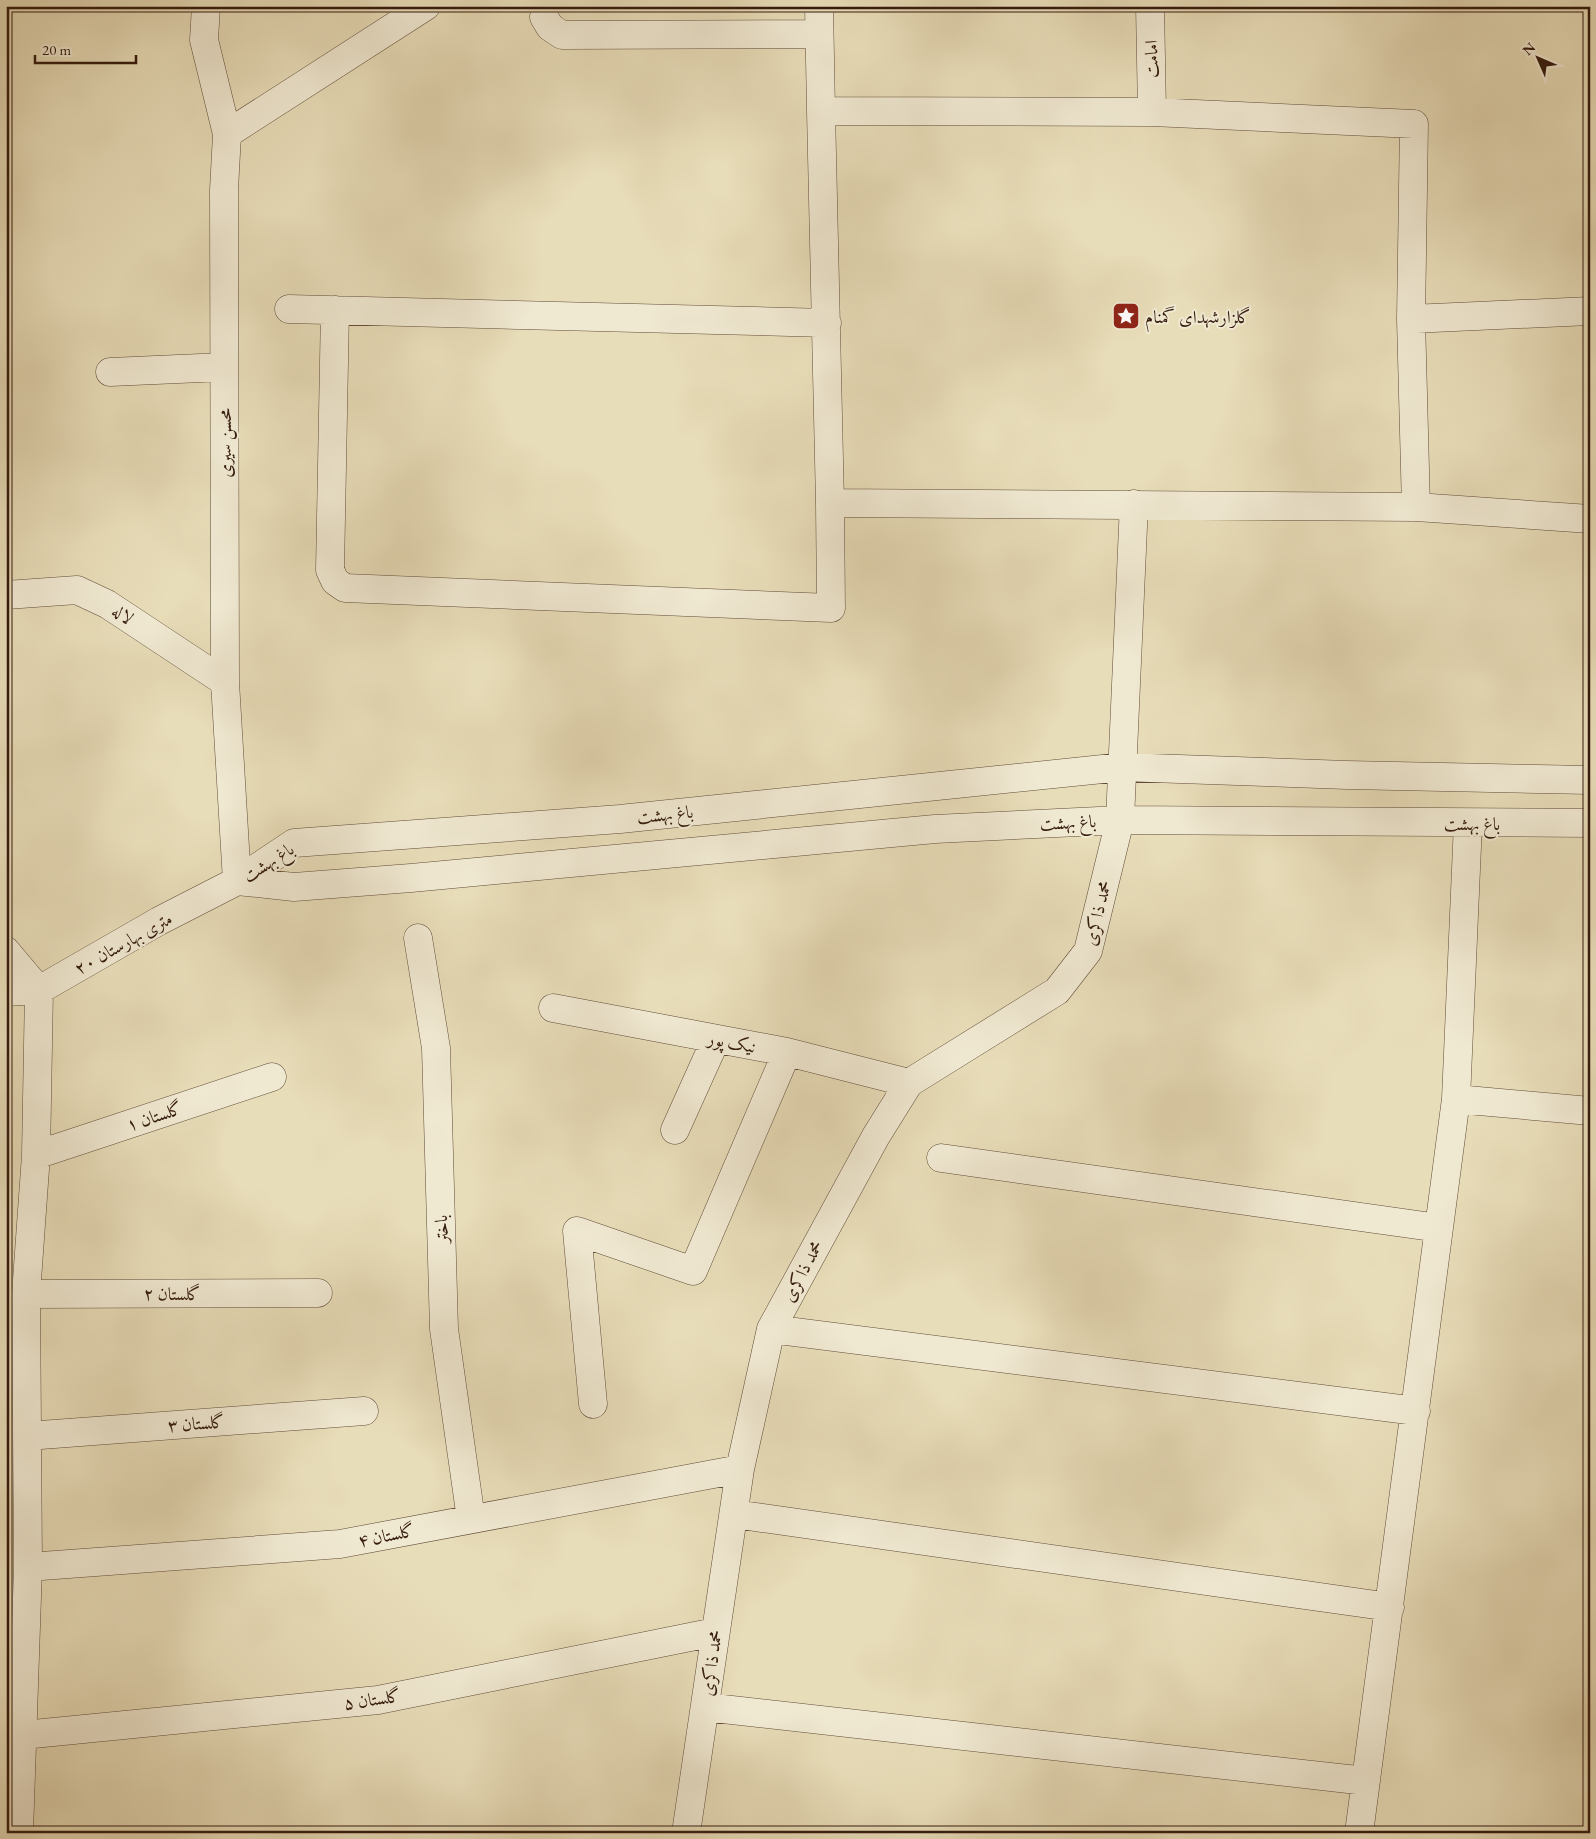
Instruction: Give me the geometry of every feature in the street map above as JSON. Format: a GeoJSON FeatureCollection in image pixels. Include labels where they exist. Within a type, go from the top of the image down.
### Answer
{"type":"FeatureCollection","features":[{"type":"Feature","properties":{"kind":"street","name":"محسن سیری"},"geometry":{"type":"LineString","coordinates":[[206,6],[204,40],[227,134],[224,190],[225,682],[237,882]]}},
{"type":"Feature","properties":{"kind":"street"},"geometry":{"type":"LineString","coordinates":[[227,134],[426,6]]}},
{"type":"Feature","properties":{"kind":"street"},"geometry":{"type":"LineString","coordinates":[[335,310],[330,570],[335,581],[345,588],[832,608],[818,34],[819,6]]}},
{"type":"Feature","properties":{"kind":"street","name":"امامت"},"geometry":{"type":"LineString","coordinates":[[1150,6],[1152,112]]}},
{"type":"Feature","properties":{"kind":"street"},"geometry":{"type":"LineString","coordinates":[[544,17],[550,27],[562,35],[818,34]]}},
{"type":"Feature","properties":{"kind":"street"},"geometry":{"type":"LineString","coordinates":[[821,111],[1152,112],[1414,124],[1411,318],[1416,507]]}},
{"type":"Feature","properties":{"kind":"street"},"geometry":{"type":"LineString","coordinates":[[289,309],[826,323]]}},
{"type":"Feature","properties":{"kind":"street"},"geometry":{"type":"LineString","coordinates":[[1411,318],[1590,311]]}},
{"type":"Feature","properties":{"kind":"street"},"geometry":{"type":"LineString","coordinates":[[110,372],[224,367]]}},
{"type":"Feature","properties":{"kind":"street"},"geometry":{"type":"LineString","coordinates":[[830,503],[1416,507],[1590,519]]}},
{"type":"Feature","properties":{"kind":"street","name":"محمد ذاکری"},"geometry":{"type":"LineString","coordinates":[[686,1833],[740,1469],[771,1329],[876,1136],[909,1083],[1057,991],[1088,951],[1120,820],[1134,504]]}},
{"type":"Feature","properties":{"kind":"street","name":"لاله"},"geometry":{"type":"LineString","coordinates":[[6,595],[77,590],[107,604],[225,682]]}},
{"type":"Feature","properties":{"kind":"street","name":"باغ بهشت"},"geometry":{"type":"LineString","coordinates":[[237,882],[294,843],[620,819],[1122,767],[1347,776],[1590,780]]}},
{"type":"Feature","properties":{"kind":"street","name":"باغ بهشت"},"geometry":{"type":"LineString","coordinates":[[237,882],[303,886],[935,829],[1120,820],[1590,823]]}},
{"type":"Feature","properties":{"kind":"street"},"geometry":{"type":"LineString","coordinates":[[1359,1833],[1456,1099],[1468,823]]}},
{"type":"Feature","properties":{"kind":"street","name":"۲۰ متری بهارستان"},"geometry":{"type":"LineString","coordinates":[[6,992],[39,990],[159,921],[237,882]]}},
{"type":"Feature","properties":{"kind":"street","name":"باختر"},"geometry":{"type":"LineString","coordinates":[[418,938],[436,1048],[444,1329],[471,1519]]}},
{"type":"Feature","properties":{"kind":"street"},"geometry":{"type":"LineString","coordinates":[[6,951],[39,990],[36,1155],[26,1294],[28,1567],[16,1643],[24,1735],[19,1833]]}},
{"type":"Feature","properties":{"kind":"street","name":"نیک پور"},"geometry":{"type":"LineString","coordinates":[[553,1008],[787,1052],[909,1083]]}},
{"type":"Feature","properties":{"kind":"street"},"geometry":{"type":"LineString","coordinates":[[675,1130],[716,1039]]}},
{"type":"Feature","properties":{"kind":"street"},"geometry":{"type":"LineString","coordinates":[[593,1404],[577,1231],[693,1271],[787,1052]]}},
{"type":"Feature","properties":{"kind":"street","name":"گلستان ۱"},"geometry":{"type":"LineString","coordinates":[[36,1155],[272,1077]]}},
{"type":"Feature","properties":{"kind":"street"},"geometry":{"type":"LineString","coordinates":[[1456,1099],[1590,1112]]}},
{"type":"Feature","properties":{"kind":"street"},"geometry":{"type":"LineString","coordinates":[[941,1158],[1439,1228]]}},
{"type":"Feature","properties":{"kind":"street","name":"گلستان ۲"},"geometry":{"type":"LineString","coordinates":[[26,1294],[318,1293]]}},
{"type":"Feature","properties":{"kind":"street"},"geometry":{"type":"LineString","coordinates":[[771,1329],[1416,1410]]}},
{"type":"Feature","properties":{"kind":"street","name":"گلستان ۳"},"geometry":{"type":"LineString","coordinates":[[27,1436],[364,1411]]}},
{"type":"Feature","properties":{"kind":"street","name":"گلستان ۴"},"geometry":{"type":"LineString","coordinates":[[28,1567],[340,1544],[740,1469]]}},
{"type":"Feature","properties":{"kind":"street"},"geometry":{"type":"LineString","coordinates":[[734,1514],[1390,1607]]}},
{"type":"Feature","properties":{"kind":"street","name":"گلستان ۵"},"geometry":{"type":"LineString","coordinates":[[24,1735],[378,1700],[715,1632]]}},
{"type":"Feature","properties":{"kind":"street"},"geometry":{"type":"LineString","coordinates":[[705,1707],[1366,1781]]}},
{"type":"Feature","properties":{"kind":"place","name":"گلزارشهدای گمنام"},"geometry":{"type":"Point","coordinates":[1126,316]}}]}
